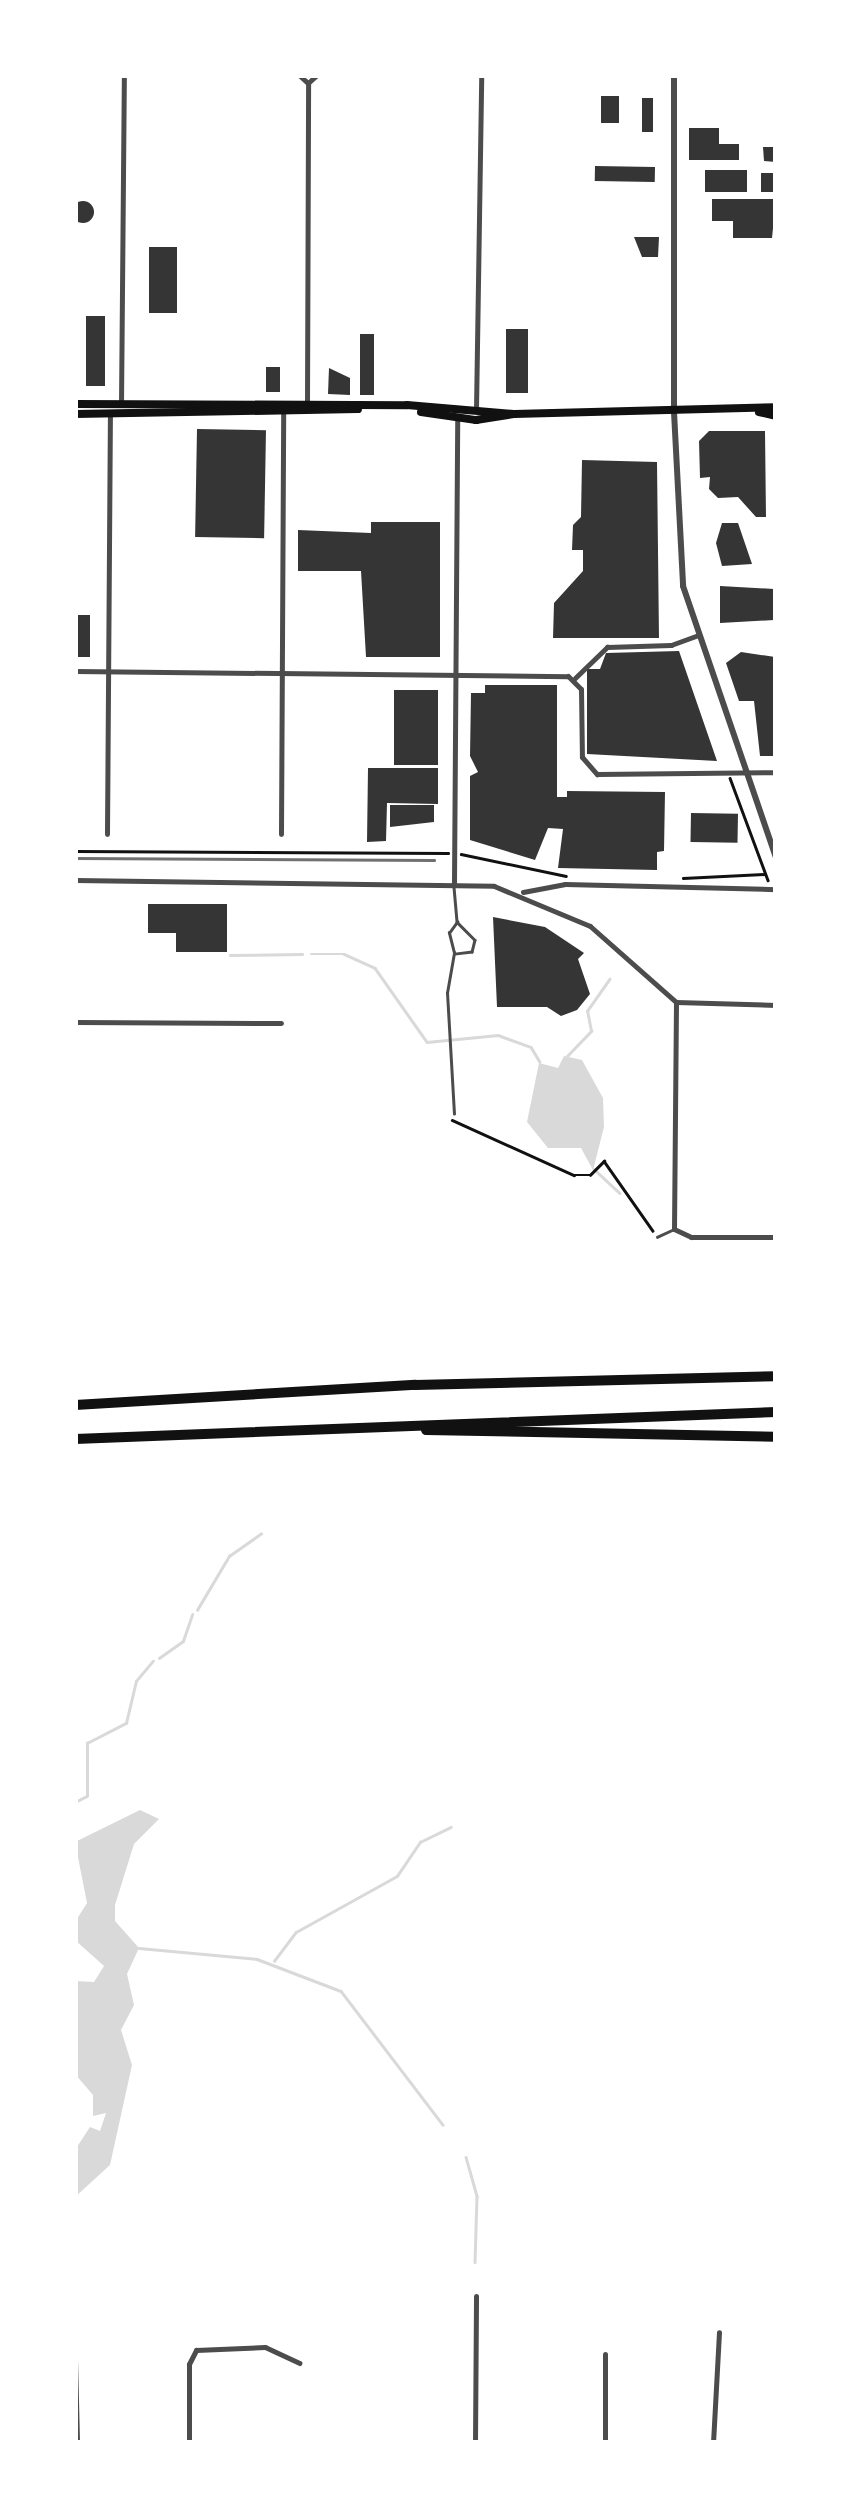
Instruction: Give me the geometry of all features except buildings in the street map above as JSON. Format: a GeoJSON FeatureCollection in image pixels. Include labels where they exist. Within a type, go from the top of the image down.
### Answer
{"type":"FeatureCollection","features":[{"type":"Feature","properties":{"kind":"highway"},"geometry":{"type":"LineString","coordinates":[[75,1405],[415,1385],[776,1376]]}},
{"type":"Feature","properties":{"kind":"highway"},"geometry":{"type":"LineString","coordinates":[[75,1439],[776,1412]]}},
{"type":"Feature","properties":{"kind":"highway"},"geometry":{"type":"LineString","coordinates":[[310,1428],[776,1437]]}},
{"type":"Feature","properties":{"kind":"main road"},"geometry":{"type":"LineString","coordinates":[[75,404],[307,404],[514,414],[754,411],[776,407]]}},
{"type":"Feature","properties":{"kind":"main road"},"geometry":{"type":"LineString","coordinates":[[248,414],[302,410],[307,404]]}},
{"type":"Feature","properties":{"kind":"main road"},"geometry":{"type":"LineString","coordinates":[[110,414],[138,405]]}},
{"type":"Feature","properties":{"kind":"main road"},"geometry":{"type":"LineString","coordinates":[[75,414],[407,410],[457,419],[506,420],[514,414]]}},
{"type":"Feature","properties":{"kind":"main road"},"geometry":{"type":"LineString","coordinates":[[457,419],[489,410]]}},
{"type":"Feature","properties":{"kind":"main road"},"geometry":{"type":"LineString","coordinates":[[754,411],[776,416]]}},
{"type":"Feature","properties":{"kind":"street"},"geometry":{"type":"LineString","coordinates":[[121,404],[124,75]]}},
{"type":"Feature","properties":{"kind":"street"},"geometry":{"type":"LineString","coordinates":[[299,75],[308,83]]}},
{"type":"Feature","properties":{"kind":"street"},"geometry":{"type":"LineString","coordinates":[[307,404],[308,83],[317,75]]}},
{"type":"Feature","properties":{"kind":"street"},"geometry":{"type":"LineString","coordinates":[[476,410],[482,75]]}},
{"type":"Feature","properties":{"kind":"street"},"geometry":{"type":"LineString","coordinates":[[674,75],[674,412],[681,570],[696,636],[776,856]]}},
{"type":"Feature","properties":{"kind":"street"},"geometry":{"type":"LineString","coordinates":[[107,834],[110,414]]}},
{"type":"Feature","properties":{"kind":"street"},"geometry":{"type":"LineString","coordinates":[[281,834],[284,414]]}},
{"type":"Feature","properties":{"kind":"street"},"geometry":{"type":"LineString","coordinates":[[454,884],[459,672],[457,419]]}},
{"type":"Feature","properties":{"kind":"street"},"geometry":{"type":"LineString","coordinates":[[75,670],[459,672],[575,679],[608,647],[671,645],[696,636]]}},
{"type":"Feature","properties":{"kind":"street"},"geometry":{"type":"LineString","coordinates":[[575,679],[581,689],[580,752],[591,770],[608,776],[730,777],[776,772]]}},
{"type":"Feature","properties":{"kind":"street"},"geometry":{"type":"LineString","coordinates":[[75,880],[454,884],[520,892],[565,884],[776,889]]}},
{"type":"Feature","properties":{"kind":"street"},"geometry":{"type":"LineString","coordinates":[[520,892],[602,934],[676,1002],[776,1005]]}},
{"type":"Feature","properties":{"kind":"street"},"geometry":{"type":"LineString","coordinates":[[676,1002],[674,1229],[690,1237],[776,1237]]}},
{"type":"Feature","properties":{"kind":"street"},"geometry":{"type":"LineString","coordinates":[[75,1022],[281,1023]]}},
{"type":"Feature","properties":{"kind":"street"},"geometry":{"type":"LineString","coordinates":[[475,2443],[476,2296]]}},
{"type":"Feature","properties":{"kind":"street"},"geometry":{"type":"LineString","coordinates":[[713,2443],[718,2332]]}},
{"type":"Feature","properties":{"kind":"street"},"geometry":{"type":"LineString","coordinates":[[189,2443],[190,2364],[196,2350],[265,2347],[300,2363]]}},
{"type":"Feature","properties":{"kind":"street"},"geometry":{"type":"LineString","coordinates":[[605,2354],[605,2443]]}},
{"type":"Feature","properties":{"kind":"street"},"geometry":{"type":"LineString","coordinates":[[75,2359],[76,2443]]}},
{"type":"Feature","properties":{"kind":"lane"},"geometry":{"type":"LineString","coordinates":[[454,884],[458,922],[473,935],[475,946],[465,955],[454,954]]}},
{"type":"Feature","properties":{"kind":"lane"},"geometry":{"type":"LineString","coordinates":[[454,1114],[447,994],[454,954],[449,933],[458,922]]}},
{"type":"Feature","properties":{"kind":"lane"},"geometry":{"type":"LineString","coordinates":[[657,1236],[674,1229]]}},
{"type":"Feature","properties":{"kind":"path"},"geometry":{"type":"LineString","coordinates":[[730,777],[768,880]]}},
{"type":"Feature","properties":{"kind":"path"},"geometry":{"type":"LineString","coordinates":[[75,852],[442,853]]}},
{"type":"Feature","properties":{"kind":"path"},"geometry":{"type":"LineString","coordinates":[[461,854],[568,877]]}},
{"type":"Feature","properties":{"kind":"path"},"geometry":{"type":"LineString","coordinates":[[452,1120],[485,1130],[550,1167],[579,1176],[596,1170],[604,1161],[657,1236]]}},
{"type":"Feature","properties":{"kind":"shaded area"},"geometry":{"type":"Polygon","coordinates":[[[564,1056],[582,1060],[603,1098],[604,1127],[593,1170],[581,1148],[548,1148],[527,1122],[539,1063],[558,1068],[564,1056]]]}},
{"type":"Feature","properties":{"kind":"shaded area"},"geometry":{"type":"Polygon","coordinates":[[[140,1810],[159,1819],[134,1844],[115,1905],[115,1921],[139,1948],[127,1974],[134,2005],[121,2030],[132,2065],[110,2165],[75,2197],[75,2150],[90,2127],[100,2131],[106,2113],[93,2116],[93,2095],[75,2074],[75,1981],[94,1982],[104,1966],[75,1940],[75,1922],[87,1903],[75,1842],[140,1810]]]}},
{"type":"Feature","properties":{"kind":"waterway"},"geometry":{"type":"LineString","coordinates":[[230,955],[302,954]]}},
{"type":"Feature","properties":{"kind":"waterway"},"geometry":{"type":"LineString","coordinates":[[311,954],[344,954],[375,968],[427,1042],[498,1035],[531,1047],[540,1062]]}},
{"type":"Feature","properties":{"kind":"waterway"},"geometry":{"type":"LineString","coordinates":[[567,1056],[591,1031],[587,1011],[609,979]]}},
{"type":"Feature","properties":{"kind":"waterway"},"geometry":{"type":"LineString","coordinates":[[594,1169],[620,1193]]}},
{"type":"Feature","properties":{"kind":"waterway"},"geometry":{"type":"LineString","coordinates":[[197,1610],[229,1556],[261,1534]]}},
{"type":"Feature","properties":{"kind":"waterway"},"geometry":{"type":"LineString","coordinates":[[159,1658],[183,1641],[192,1615]]}},
{"type":"Feature","properties":{"kind":"waterway"},"geometry":{"type":"LineString","coordinates":[[75,1802],[87,1796],[87,1743],[126,1723],[136,1681],[153,1661]]}},
{"type":"Feature","properties":{"kind":"waterway"},"geometry":{"type":"LineString","coordinates":[[274,1961],[296,1932],[397,1876],[420,1842],[451,1827]]}},
{"type":"Feature","properties":{"kind":"waterway"},"geometry":{"type":"LineString","coordinates":[[139,1948],[257,1959],[341,1991],[443,2125]]}},
{"type":"Feature","properties":{"kind":"waterway"},"geometry":{"type":"LineString","coordinates":[[466,2157],[477,2196],[475,2262]]}},
{"type":"Feature","properties":{"kind":"tram line"},"geometry":{"type":"LineString","coordinates":[[75,858],[434,860]]}}]}
